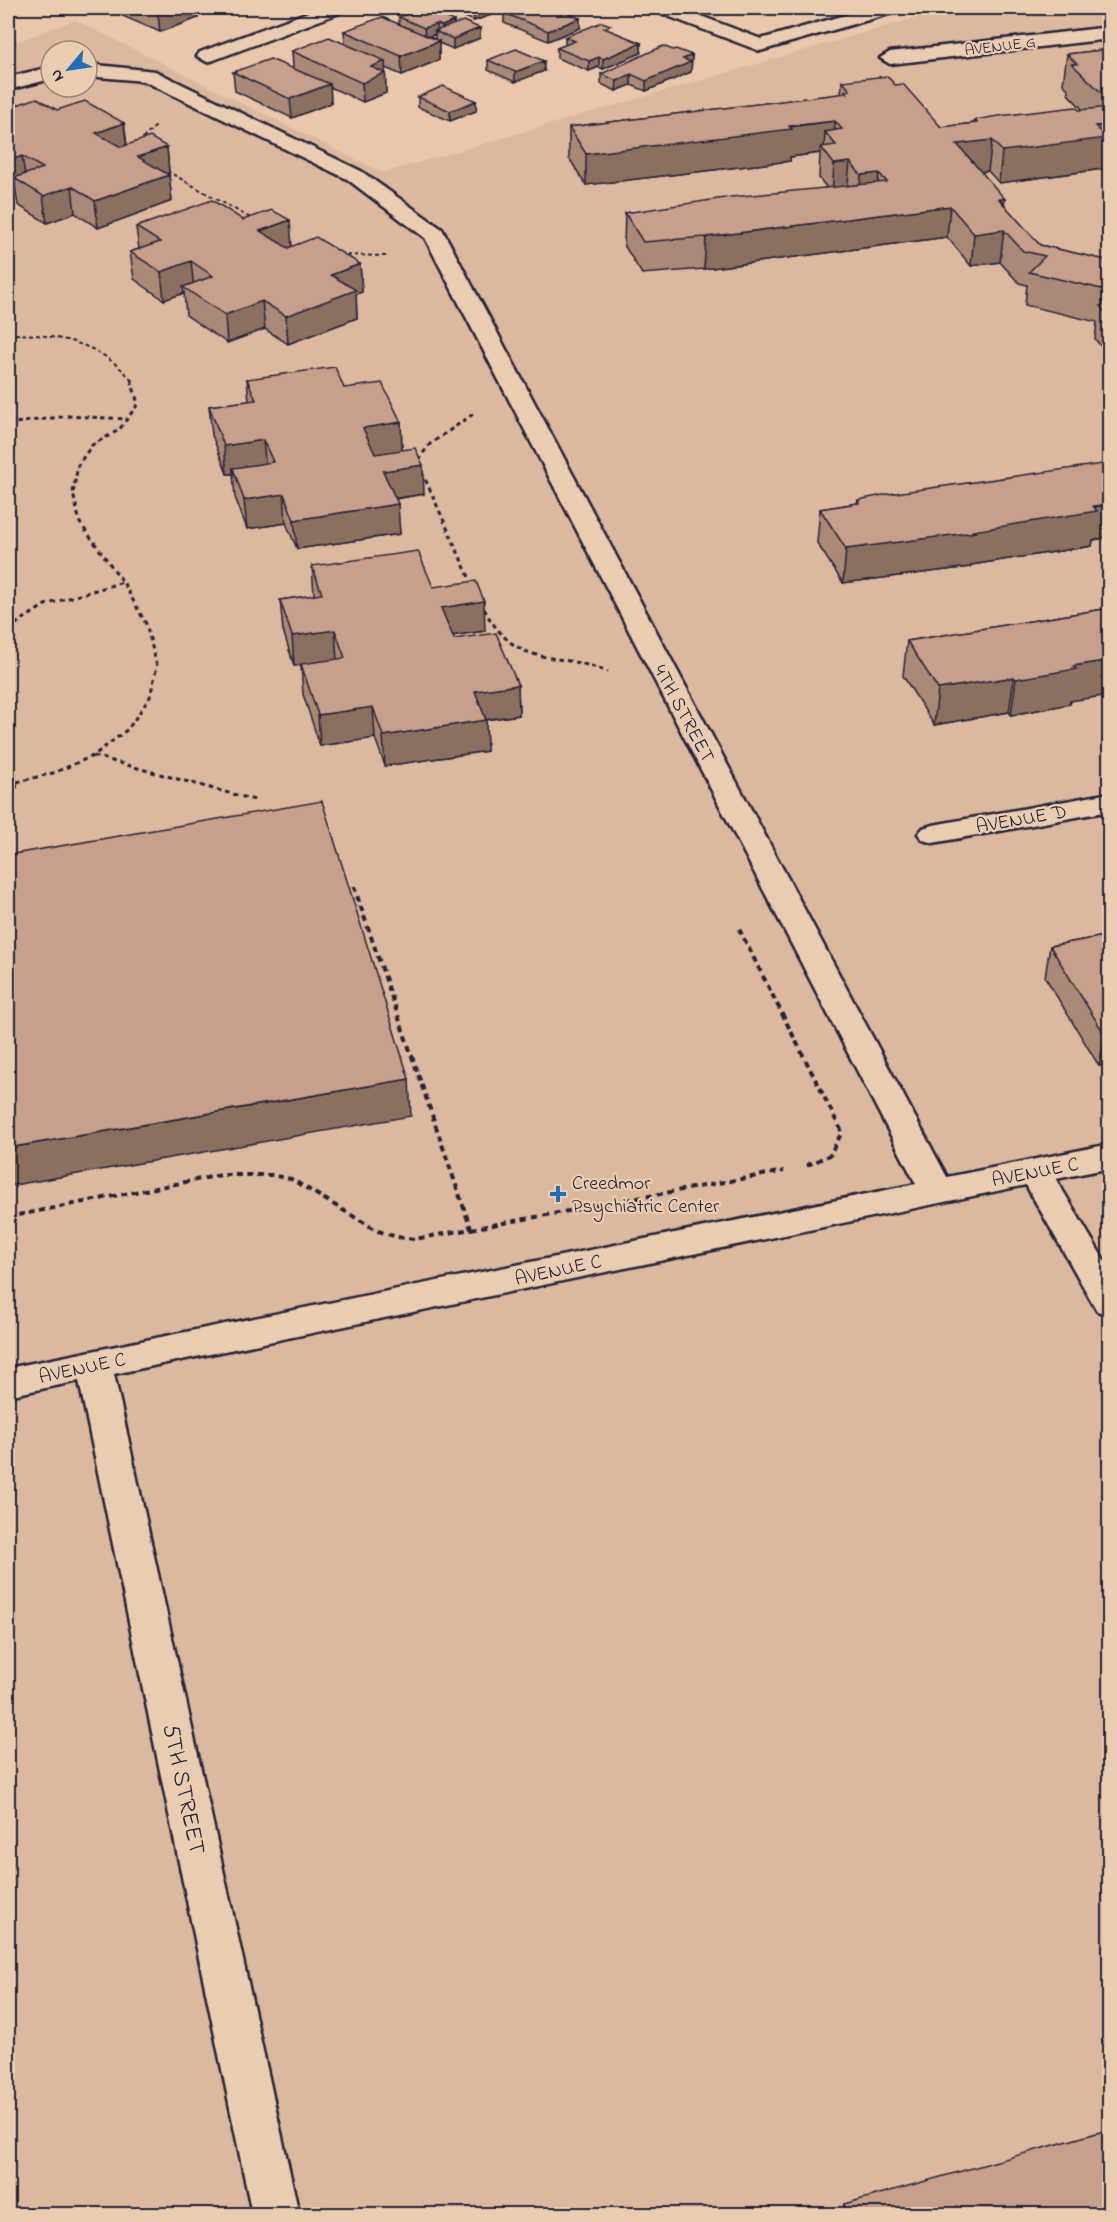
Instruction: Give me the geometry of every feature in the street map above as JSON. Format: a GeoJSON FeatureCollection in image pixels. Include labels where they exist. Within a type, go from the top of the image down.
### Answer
{"type":"FeatureCollection","features":[{"type":"Feature","properties":{"kind":"street"},"geometry":{"type":"LineString","coordinates":[[207,56],[335,8]]}},
{"type":"Feature","properties":{"kind":"street"},"geometry":{"type":"LineString","coordinates":[[664,8],[760,45],[889,8]]}},
{"type":"Feature","properties":{"kind":"street","name":"AVENUE G"},"geometry":{"type":"LineString","coordinates":[[891,58],[1110,33]]}},
{"type":"Feature","properties":{"kind":"street","name":"4TH STREET"},"geometry":{"type":"LineString","coordinates":[[99,71],[148,75],[354,175],[434,234],[937,1191]]}},
{"type":"Feature","properties":{"kind":"street"},"geometry":{"type":"LineString","coordinates":[[8,84],[39,75]]}},
{"type":"Feature","properties":{"kind":"street","name":"AVENUE D"},"geometry":{"type":"LineString","coordinates":[[933,834],[1110,802]]}},
{"type":"Feature","properties":{"kind":"street","name":"AVENUE C"},"geometry":{"type":"LineString","coordinates":[[8,1382],[1110,1156]]}},
{"type":"Feature","properties":{"kind":"street"},"geometry":{"type":"LineString","coordinates":[[1035,1171],[1110,1302]]}},
{"type":"Feature","properties":{"kind":"street","name":"5TH STREET"},"geometry":{"type":"LineString","coordinates":[[94,1364],[276,2214]]}},
{"type":"Feature","properties":{"kind":"path"},"geometry":{"type":"LineString","coordinates":[[142,149],[141,140],[157,125],[158,116]]}},
{"type":"Feature","properties":{"kind":"path"},"geometry":{"type":"LineString","coordinates":[[160,168],[257,222]]}},
{"type":"Feature","properties":{"kind":"path"},"geometry":{"type":"LineString","coordinates":[[330,254],[377,254],[394,258]]}},
{"type":"Feature","properties":{"kind":"path"},"geometry":{"type":"LineString","coordinates":[[8,334],[42,334],[92,347],[112,359],[132,380],[138,404],[119,430],[92,445],[78,465],[73,493],[80,523],[123,582],[146,624],[157,666],[150,697],[128,729],[93,756],[53,772],[17,782]]}},
{"type":"Feature","properties":{"kind":"path"},"geometry":{"type":"LineString","coordinates":[[417,461],[430,444],[477,411]]}},
{"type":"Feature","properties":{"kind":"path"},"geometry":{"type":"LineString","coordinates":[[8,424],[90,415],[127,418]]}},
{"type":"Feature","properties":{"kind":"path"},"geometry":{"type":"LineString","coordinates":[[422,471],[477,593]]}},
{"type":"Feature","properties":{"kind":"path"},"geometry":{"type":"LineString","coordinates":[[8,629],[45,605],[123,582]]}},
{"type":"Feature","properties":{"kind":"path"},"geometry":{"type":"LineString","coordinates":[[481,603],[500,639],[540,657],[596,665],[609,672]]}},
{"type":"Feature","properties":{"kind":"path"},"geometry":{"type":"LineString","coordinates":[[93,756],[258,801]]}},
{"type":"Feature","properties":{"kind":"path"},"geometry":{"type":"LineString","coordinates":[[8,770],[17,782],[16,789],[8,799]]}},
{"type":"Feature","properties":{"kind":"path"},"geometry":{"type":"LineString","coordinates":[[353,885],[471,1229]]}},
{"type":"Feature","properties":{"kind":"path"},"geometry":{"type":"LineString","coordinates":[[736,922],[842,1131],[830,1155],[795,1168]]}},
{"type":"Feature","properties":{"kind":"path"},"geometry":{"type":"LineString","coordinates":[[8,1217],[221,1175],[271,1175],[291,1179],[378,1231],[397,1237],[415,1239],[785,1170]]}},
{"type":"Feature","properties":{"kind":"shaded area","name":"Creedmor Psychiatric Center"},"geometry":{"type":"Polygon","coordinates":[[[949,8],[1109,8],[1109,2214],[8,2214],[8,45],[75,20],[383,173],[949,8]]]}},
{"type":"Feature","properties":{"kind":"building"},"geometry":{"type":"Polygon","coordinates":[[[144,8],[174,8],[158,14],[144,8]]]}},
{"type":"Feature","properties":{"kind":"building"},"geometry":{"type":"Polygon","coordinates":[[[424,8],[454,21],[442,26],[437,24],[424,28],[399,17],[424,8]]]}},
{"type":"Feature","properties":{"kind":"building"},"geometry":{"type":"Polygon","coordinates":[[[465,8],[484,8],[474,11],[465,8]]]}},
{"type":"Feature","properties":{"kind":"building"},"geometry":{"type":"Polygon","coordinates":[[[517,8],[555,8],[580,18],[548,31],[504,13],[517,8]]]}},
{"type":"Feature","properties":{"kind":"building"},"geometry":{"type":"Polygon","coordinates":[[[382,17],[439,41],[401,56],[344,31],[382,17]]]}},
{"type":"Feature","properties":{"kind":"building"},"geometry":{"type":"Polygon","coordinates":[[[463,21],[480,28],[453,39],[435,31],[463,21]]]}},
{"type":"Feature","properties":{"kind":"building"},"geometry":{"type":"Polygon","coordinates":[[[602,22],[611,25],[604,28],[641,43],[603,59],[599,57],[589,61],[557,48],[575,41],[565,37],[602,22]]]}},
{"type":"Feature","properties":{"kind":"building"},"geometry":{"type":"Polygon","coordinates":[[[329,37],[385,61],[371,67],[385,73],[362,83],[292,51],[329,37]]]}},
{"type":"Feature","properties":{"kind":"building"},"geometry":{"type":"Polygon","coordinates":[[[663,46],[692,55],[683,59],[691,62],[646,81],[631,74],[617,81],[601,74],[663,46]]]}},
{"type":"Feature","properties":{"kind":"building"},"geometry":{"type":"Polygon","coordinates":[[[516,49],[544,61],[515,72],[488,60],[516,49]]]}},
{"type":"Feature","properties":{"kind":"building"},"geometry":{"type":"Polygon","coordinates":[[[1110,49],[1110,101],[1072,64],[1077,64],[1067,54],[1110,49]]]}},
{"type":"Feature","properties":{"kind":"building"},"geometry":{"type":"Polygon","coordinates":[[[270,59],[330,84],[290,99],[233,72],[270,59]]]}},
{"type":"Feature","properties":{"kind":"building"},"geometry":{"type":"Polygon","coordinates":[[[887,76],[895,85],[903,84],[941,127],[977,123],[975,120],[998,116],[1076,107],[1079,110],[1110,107],[1110,125],[1095,126],[1107,138],[1002,151],[992,140],[957,144],[1005,199],[999,199],[1040,245],[1110,261],[1110,291],[1029,272],[1045,256],[1023,251],[1004,230],[974,234],[950,206],[706,237],[643,242],[625,213],[731,197],[887,182],[879,173],[861,175],[850,162],[834,164],[821,147],[836,145],[825,132],[842,129],[835,121],[789,126],[792,129],[586,154],[569,127],[847,93],[845,91],[850,90],[842,81],[887,76]]]}},
{"type":"Feature","properties":{"kind":"building"},"geometry":{"type":"Polygon","coordinates":[[[443,86],[476,101],[450,111],[418,97],[443,86]]]}},
{"type":"Feature","properties":{"kind":"building"},"geometry":{"type":"Polygon","coordinates":[[[37,98],[57,110],[85,101],[124,123],[96,133],[121,147],[150,137],[167,147],[138,157],[169,175],[95,201],[72,186],[43,196],[14,178],[43,168],[22,156],[8,161],[8,108],[37,98]]]}},
{"type":"Feature","properties":{"kind":"building"},"geometry":{"type":"Polygon","coordinates":[[[212,200],[243,220],[272,210],[290,220],[260,231],[288,248],[316,237],[360,264],[331,275],[356,290],[286,316],[262,301],[225,315],[183,287],[213,276],[191,261],[161,272],[130,252],[160,242],[136,227],[212,200]]]}},
{"type":"Feature","properties":{"kind":"building"},"geometry":{"type":"Polygon","coordinates":[[[1110,299],[1110,317],[1100,306],[1106,305],[1103,302],[1110,299]]]}},
{"type":"Feature","properties":{"kind":"building"},"geometry":{"type":"Polygon","coordinates":[[[335,367],[344,388],[382,383],[401,422],[363,428],[375,454],[415,448],[423,465],[383,471],[398,504],[294,520],[284,494],[244,500],[233,468],[273,462],[263,440],[224,446],[209,406],[256,400],[247,379],[335,367]]]}},
{"type":"Feature","properties":{"kind":"building"},"geometry":{"type":"Polygon","coordinates":[[[1110,463],[1110,504],[1093,506],[1097,511],[973,531],[975,532],[846,549],[820,509],[859,503],[858,500],[888,494],[1110,463]]]}},
{"type":"Feature","properties":{"kind":"building"},"geometry":{"type":"Polygon","coordinates":[[[418,551],[433,587],[476,581],[484,601],[441,608],[454,639],[496,633],[518,685],[475,691],[486,720],[383,736],[373,707],[318,715],[301,664],[345,658],[335,630],[292,636],[280,600],[322,594],[312,566],[418,551]]]}},
{"type":"Feature","properties":{"kind":"building"},"geometry":{"type":"Polygon","coordinates":[[[1110,608],[1110,660],[1073,666],[1076,669],[1016,679],[1014,677],[938,689],[907,641],[1110,608]]]}},
{"type":"Feature","properties":{"kind":"building"},"geometry":{"type":"Polygon","coordinates":[[[322,801],[409,1079],[8,1148],[8,855],[322,801]]]}},
{"type":"Feature","properties":{"kind":"building"},"geometry":{"type":"Polygon","coordinates":[[[1110,935],[1110,1034],[1105,1035],[1050,946],[1110,935]]]}},
{"type":"Feature","properties":{"kind":"building"},"geometry":{"type":"Polygon","coordinates":[[[1104,2131],[1110,2144],[1110,2214],[848,2214],[844,2204],[1104,2131]]]}},
{"type":"Feature","properties":{"kind":"place","name":"Creedmor Psychiatric Center"},"geometry":{"type":"Point","coordinates":[558,1194]}}]}
